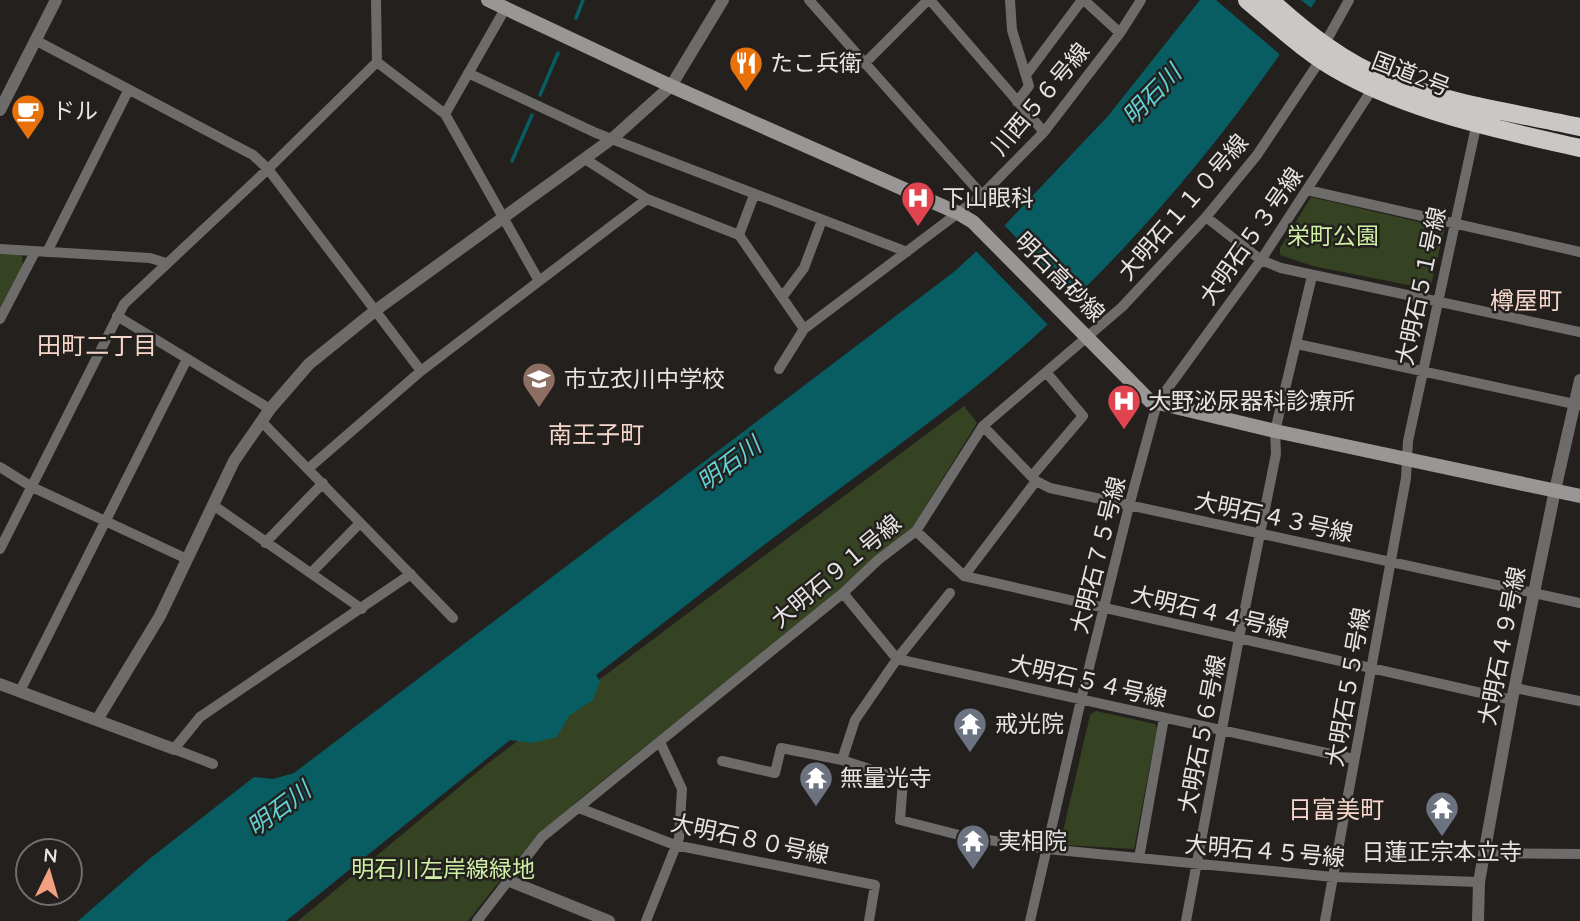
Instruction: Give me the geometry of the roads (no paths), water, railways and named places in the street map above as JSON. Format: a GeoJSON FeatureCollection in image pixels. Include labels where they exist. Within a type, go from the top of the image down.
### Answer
{"type":"FeatureCollection","features":[{"type":"Feature","properties":{"kind":"highway","name":"国道2号"},"geometry":{"type":"LineString","coordinates":[[1247,0],[1319,49],[1388,80],[1438,96],[1580,127]]}},
{"type":"Feature","properties":{"kind":"highway","name":"国道2号"},"geometry":{"type":"LineString","coordinates":[[1270,0],[1344,74],[1373,88],[1432,110],[1580,148]]}},
{"type":"Feature","properties":{"kind":"main road","name":"明石高砂線"},"geometry":{"type":"LineString","coordinates":[[488,0],[671,86],[958,213],[976,225],[1150,401],[1275,431],[1580,496]]}},
{"type":"Feature","properties":{"kind":"street"},"geometry":{"type":"LineString","coordinates":[[0,110],[56,0]]}},
{"type":"Feature","properties":{"kind":"street"},"geometry":{"type":"LineString","coordinates":[[0,549],[124,304],[377,62],[376,0]]}},
{"type":"Feature","properties":{"kind":"street"},"geometry":{"type":"LineString","coordinates":[[97,720],[160,616],[234,461],[270,409],[309,364],[376,310],[613,138],[671,86],[723,0]]}},
{"type":"Feature","properties":{"kind":"street"},"geometry":{"type":"LineString","coordinates":[[810,0],[982,195]]}},
{"type":"Feature","properties":{"kind":"street"},"geometry":{"type":"LineString","coordinates":[[864,64],[929,0],[1044,132]]}},
{"type":"Feature","properties":{"kind":"street"},"geometry":{"type":"LineString","coordinates":[[1010,0],[1012,30],[1030,86],[1017,102]]}},
{"type":"Feature","properties":{"kind":"street"},"geometry":{"type":"LineString","coordinates":[[1026,75],[1083,0],[1120,33]]}},
{"type":"Feature","properties":{"kind":"street","name":"川西５６号線"},"geometry":{"type":"LineString","coordinates":[[804,329],[982,195],[1044,132],[1120,33],[1141,0]]}},
{"type":"Feature","properties":{"kind":"street","name":"大明石１１０号線"},"geometry":{"type":"LineString","coordinates":[[1083,333],[1122,307],[1206,217],[1256,155],[1349,0]]}},
{"type":"Feature","properties":{"kind":"street"},"geometry":{"type":"LineString","coordinates":[[445,114],[505,9]]}},
{"type":"Feature","properties":{"kind":"street"},"geometry":{"type":"LineString","coordinates":[[35,40],[253,155],[268,169],[421,371]]}},
{"type":"Feature","properties":{"kind":"street"},"geometry":{"type":"LineString","coordinates":[[377,62],[445,114],[540,281]]}},
{"type":"Feature","properties":{"kind":"street"},"geometry":{"type":"LineString","coordinates":[[468,73],[596,133],[907,251]]}},
{"type":"Feature","properties":{"kind":"street","name":"大明石５３号線"},"geometry":{"type":"LineString","coordinates":[[1157,403],[1261,260],[1373,88]]}},
{"type":"Feature","properties":{"kind":"street"},"geometry":{"type":"LineString","coordinates":[[47,252],[128,91]]}},
{"type":"Feature","properties":{"kind":"street","name":"大明石５１号線"},"geometry":{"type":"LineString","coordinates":[[1407,460],[1422,371],[1477,122]]}},
{"type":"Feature","properties":{"kind":"street"},"geometry":{"type":"LineString","coordinates":[[585,159],[647,199],[739,235],[804,329],[779,369]]}},
{"type":"Feature","properties":{"kind":"street"},"geometry":{"type":"LineString","coordinates":[[1307,190],[1580,252]]}},
{"type":"Feature","properties":{"kind":"street"},"geometry":{"type":"LineString","coordinates":[[739,235],[754,195]]}},
{"type":"Feature","properties":{"kind":"street"},"geometry":{"type":"LineString","coordinates":[[309,468],[421,371],[647,199]]}},
{"type":"Feature","properties":{"kind":"street"},"geometry":{"type":"LineString","coordinates":[[1206,217],[1261,260],[1312,276],[1580,332]]}},
{"type":"Feature","properties":{"kind":"street"},"geometry":{"type":"LineString","coordinates":[[783,296],[804,268],[822,220]]}},
{"type":"Feature","properties":{"kind":"street"},"geometry":{"type":"LineString","coordinates":[[0,249],[150,258],[166,263]]}},
{"type":"Feature","properties":{"kind":"street"},"geometry":{"type":"LineString","coordinates":[[0,318],[35,251]]}},
{"type":"Feature","properties":{"kind":"street","name":"大明石５６号線"},"geometry":{"type":"LineString","coordinates":[[1186,921],[1276,454],[1275,431],[1312,276]]}},
{"type":"Feature","properties":{"kind":"street"},"geometry":{"type":"LineString","coordinates":[[117,316],[270,409]]}},
{"type":"Feature","properties":{"kind":"street","name":"大明石９１号線"},"geometry":{"type":"LineString","coordinates":[[477,921],[542,837],[843,593],[878,560],[916,530],[983,426],[1046,372],[1083,333]]}},
{"type":"Feature","properties":{"kind":"street"},"geometry":{"type":"LineString","coordinates":[[1297,344],[1578,405]]}},
{"type":"Feature","properties":{"kind":"street"},"geometry":{"type":"LineString","coordinates":[[20,691],[187,359]]}},
{"type":"Feature","properties":{"kind":"street"},"geometry":{"type":"LineString","coordinates":[[916,530],[964,576],[1034,478],[1083,416],[1046,372]]}},
{"type":"Feature","properties":{"kind":"street","name":"大明石４９号線"},"geometry":{"type":"LineString","coordinates":[[1478,921],[1479,882],[1513,694],[1555,490],[1578,405],[1580,380]]}},
{"type":"Feature","properties":{"kind":"street","name":"大明石７５号線"},"geometry":{"type":"LineString","coordinates":[[1030,921],[1129,506],[1157,403]]}},
{"type":"Feature","properties":{"kind":"street"},"geometry":{"type":"LineString","coordinates":[[261,421],[453,618]]}},
{"type":"Feature","properties":{"kind":"street","name":"大明石４３号線"},"geometry":{"type":"LineString","coordinates":[[983,426],[1034,478],[1050,488],[1580,603]]}},
{"type":"Feature","properties":{"kind":"street","name":"大明石５５号線"},"geometry":{"type":"LineString","coordinates":[[1325,921],[1391,562],[1407,460]]}},
{"type":"Feature","properties":{"kind":"street"},"geometry":{"type":"LineString","coordinates":[[0,467],[32,486],[187,559]]}},
{"type":"Feature","properties":{"kind":"street"},"geometry":{"type":"LineString","coordinates":[[265,543],[323,483]]}},
{"type":"Feature","properties":{"kind":"street"},"geometry":{"type":"LineString","coordinates":[[213,505],[362,609]]}},
{"type":"Feature","properties":{"kind":"street"},"geometry":{"type":"LineString","coordinates":[[312,572],[360,523]]}},
{"type":"Feature","properties":{"kind":"street"},"geometry":{"type":"LineString","coordinates":[[174,749],[200,717],[411,574]]}},
{"type":"Feature","properties":{"kind":"street","name":"大明石４４号線"},"geometry":{"type":"LineString","coordinates":[[964,576],[1371,669],[1513,694],[1580,701]]}},
{"type":"Feature","properties":{"kind":"street"},"geometry":{"type":"LineString","coordinates":[[843,593],[897,659]]}},
{"type":"Feature","properties":{"kind":"street"},"geometry":{"type":"LineString","coordinates":[[842,760],[855,720],[897,659],[950,593]]}},
{"type":"Feature","properties":{"kind":"street","name":"大明石５４号線"},"geometry":{"type":"LineString","coordinates":[[897,659],[1354,759]]}},
{"type":"Feature","properties":{"kind":"street"},"geometry":{"type":"LineString","coordinates":[[0,684],[213,764]]}},
{"type":"Feature","properties":{"kind":"street"},"geometry":{"type":"LineString","coordinates":[[1139,858],[1164,718]]}},
{"type":"Feature","properties":{"kind":"street"},"geometry":{"type":"LineString","coordinates":[[646,921],[679,838],[681,789],[660,742]]}},
{"type":"Feature","properties":{"kind":"street"},"geometry":{"type":"LineString","coordinates":[[722,761],[775,774],[781,748],[842,760],[903,779],[900,820],[963,836],[1047,849]]}},
{"type":"Feature","properties":{"kind":"street","name":"大明石８０号線"},"geometry":{"type":"LineString","coordinates":[[579,808],[675,845],[875,885],[869,921]]}},
{"type":"Feature","properties":{"kind":"street","name":"大明石４５号線"},"geometry":{"type":"LineString","coordinates":[[1047,849],[1333,877],[1479,882]]}},
{"type":"Feature","properties":{"kind":"street"},"geometry":{"type":"LineString","coordinates":[[1484,853],[1580,854]]}},
{"type":"Feature","properties":{"kind":"street"},"geometry":{"type":"LineString","coordinates":[[507,880],[609,921]]}},
{"type":"Feature","properties":{"kind":"water","name":"明石川"},"geometry":{"type":"Polygon","coordinates":[[[1200,0],[1316,0],[1225,130],[1192,171],[1122,250],[1047,325],[966,394],[596,675],[600,681],[593,700],[569,716],[557,737],[532,743],[510,740],[286,921],[78,921],[148,860],[254,777],[273,779],[294,773],[955,271],[1005,225],[1108,116],[1200,0]]]}},
{"type":"Feature","properties":{"kind":"waterway"},"geometry":{"type":"LineString","coordinates":[[576,18],[583,0]]}},
{"type":"Feature","properties":{"kind":"waterway"},"geometry":{"type":"LineString","coordinates":[[540,95],[558,53]]}},
{"type":"Feature","properties":{"kind":"waterway"},"geometry":{"type":"LineString","coordinates":[[512,161],[532,115]]}},
{"type":"Feature","properties":{"kind":"place","name":"たこ兵衛"},"geometry":{"type":"Point","coordinates":[746,93]}},
{"type":"Feature","properties":{"kind":"place","name":"ドル"},"geometry":{"type":"Point","coordinates":[28,141]}},
{"type":"Feature","properties":{"kind":"place","name":"下山眼科"},"geometry":{"type":"Point","coordinates":[918,228]}},
{"type":"Feature","properties":{"kind":"place","name":"市立衣川中学校"},"geometry":{"type":"Point","coordinates":[539,409]}},
{"type":"Feature","properties":{"kind":"place","name":"大野泌尿器科診療所"},"geometry":{"type":"Point","coordinates":[1124,431]}},
{"type":"Feature","properties":{"kind":"place","name":"戒光院"},"geometry":{"type":"Point","coordinates":[970,754]}},
{"type":"Feature","properties":{"kind":"place","name":"無量光寺"},"geometry":{"type":"Point","coordinates":[816,808]}},
{"type":"Feature","properties":{"kind":"place","name":"日蓮正宗本立寺"},"geometry":{"type":"Point","coordinates":[1442,838]}},
{"type":"Feature","properties":{"kind":"place","name":"実相院"},"geometry":{"type":"Point","coordinates":[973,871]}},
{"type":"Feature","properties":{"kind":"district","name":"樽屋町"},"geometry":{"type":"Point","coordinates":[1526,301]}},
{"type":"Feature","properties":{"kind":"district","name":"田町二丁目"},"geometry":{"type":"Point","coordinates":[97,346]}},
{"type":"Feature","properties":{"kind":"district","name":"南王子町"},"geometry":{"type":"Point","coordinates":[596,435]}},
{"type":"Feature","properties":{"kind":"district","name":"日富美町"},"geometry":{"type":"Point","coordinates":[1336,810]}},
{"type":"Feature","properties":{"kind":"park label","name":"栄町公園"},"geometry":{"type":"Point","coordinates":[1333,236]}},
{"type":"Feature","properties":{"kind":"park label","name":"明石川左岸線緑地"},"geometry":{"type":"Point","coordinates":[443,869]}}]}
